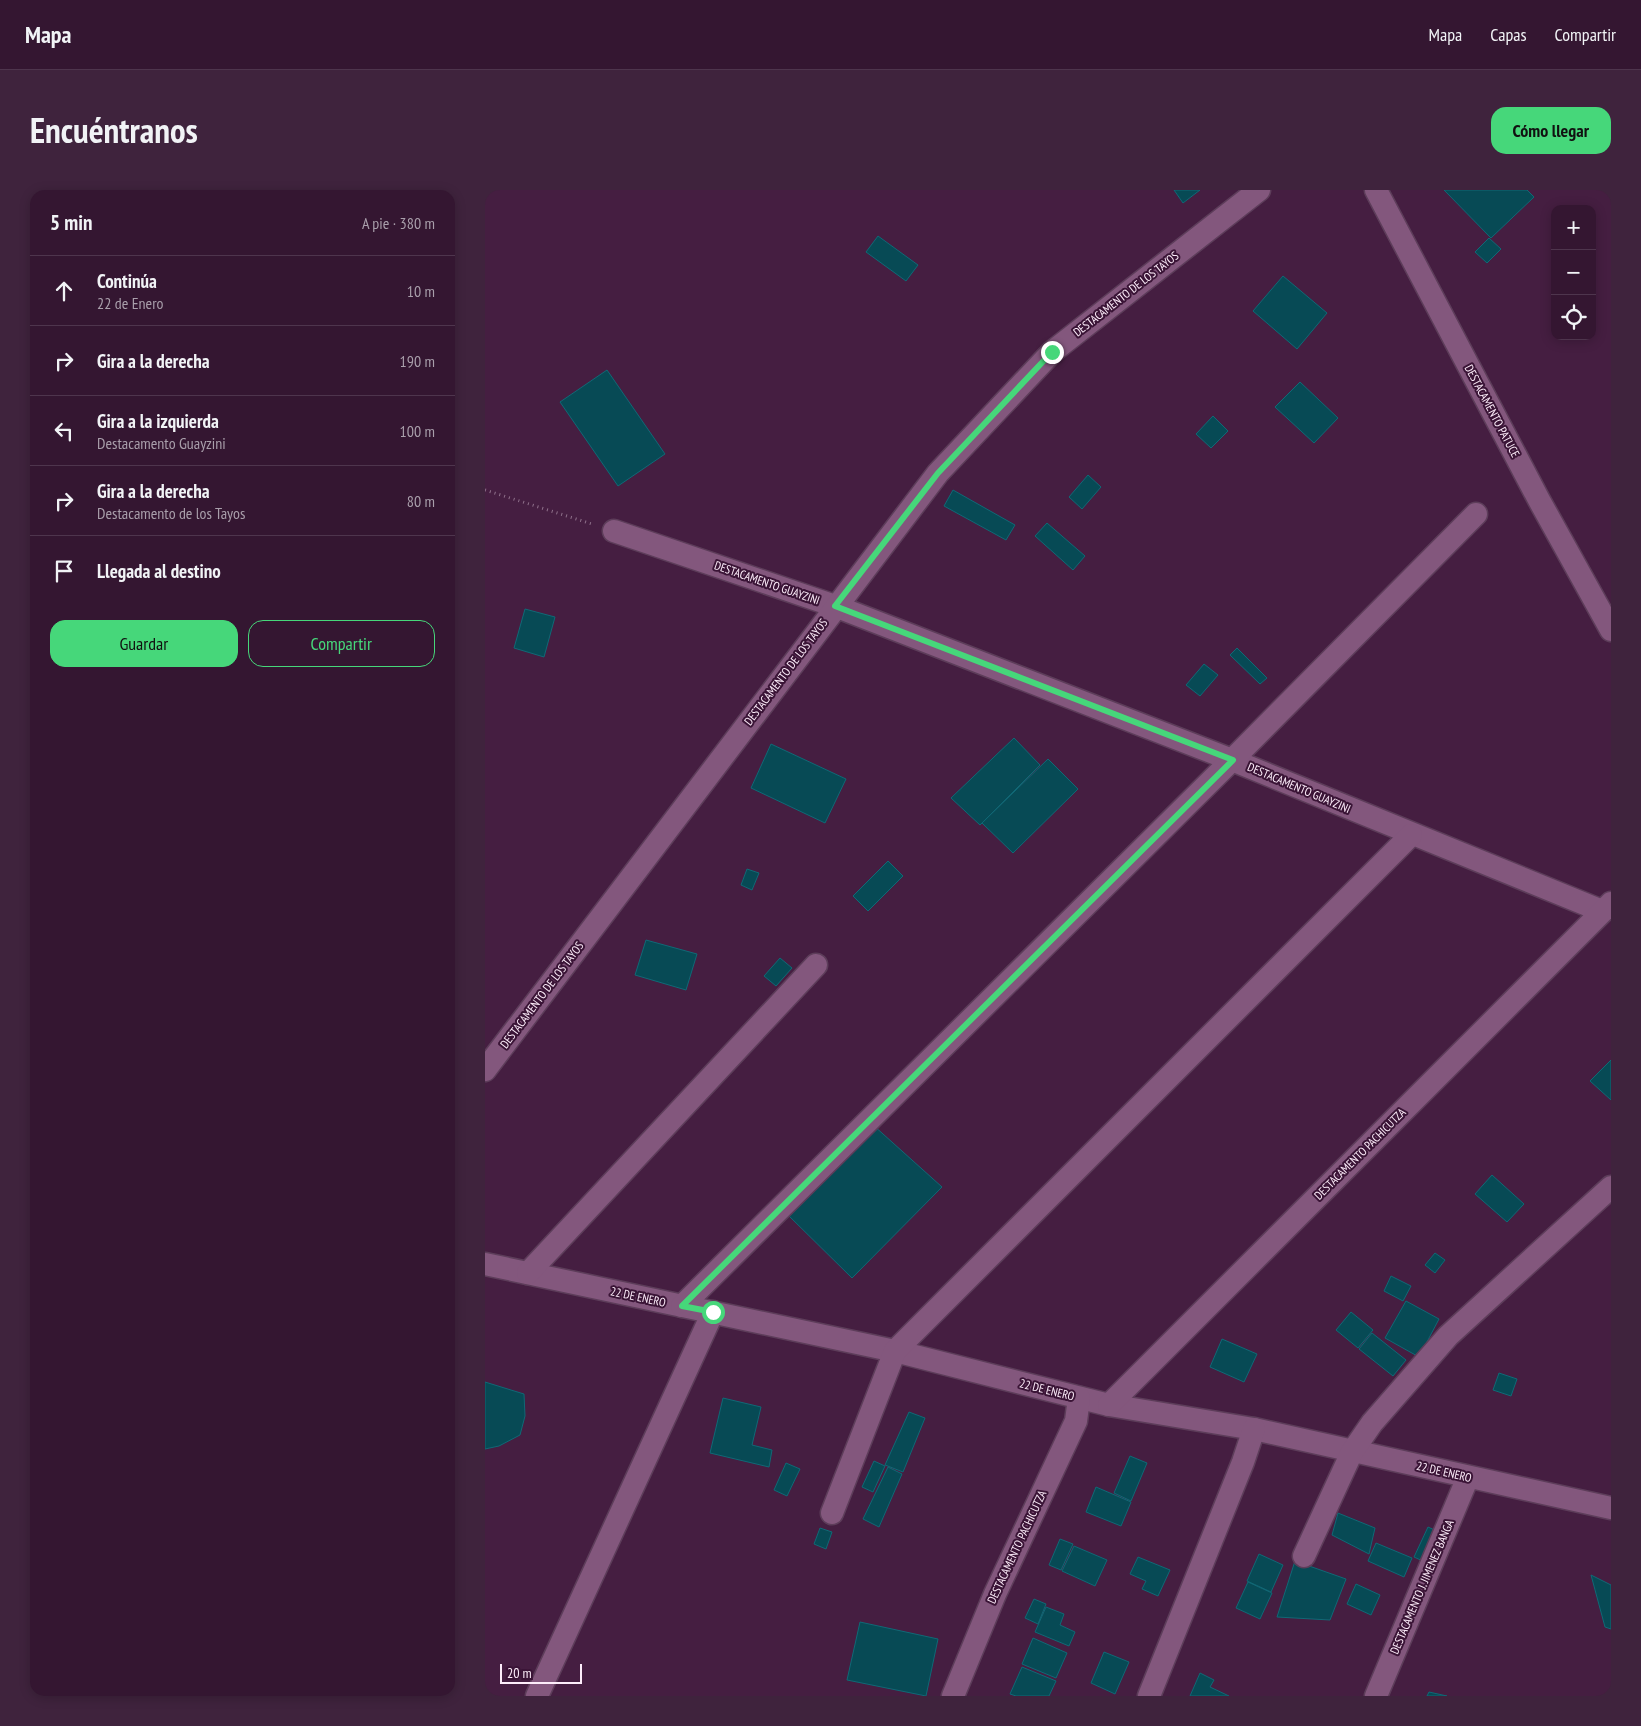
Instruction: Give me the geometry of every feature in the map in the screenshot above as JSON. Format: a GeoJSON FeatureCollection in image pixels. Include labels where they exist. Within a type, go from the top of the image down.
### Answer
{"type":"FeatureCollection","features":[{"type":"Feature","properties":{"kind":"street","name":"DESTACAMENTO DE LOS TAYOS"},"geometry":{"type":"LineString","coordinates":[[485,1070],[835,606],[938,473],[1052,352],[1259,190]]}},
{"type":"Feature","properties":{"kind":"street","name":"DESTACAMENTO PATUCE"},"geometry":{"type":"LineString","coordinates":[[1376,190],[1539,500],[1611,630]]}},
{"type":"Feature","properties":{"kind":"street"},"geometry":{"type":"LineString","coordinates":[[682,1306],[1233,760],[1476,514]]}},
{"type":"Feature","properties":{"kind":"street","name":"DESTACAMENTO GUAYZINI"},"geometry":{"type":"LineString","coordinates":[[614,531],[835,606],[1233,760],[1411,835],[1607,907]]}},
{"type":"Feature","properties":{"kind":"street"},"geometry":{"type":"LineString","coordinates":[[832,1513],[895,1351],[1411,835]]}},
{"type":"Feature","properties":{"kind":"street","name":"DESTACAMENTO PACHICUTZA"},"geometry":{"type":"LineString","coordinates":[[1109,1405],[1607,907]]}},
{"type":"Feature","properties":{"kind":"street"},"geometry":{"type":"LineString","coordinates":[[528,1273],[816,965]]}},
{"type":"Feature","properties":{"kind":"street"},"geometry":{"type":"LineString","coordinates":[[1304,1556],[1352,1452],[1372,1423],[1448,1336],[1611,1187]]}},
{"type":"Feature","properties":{"kind":"street","name":"22 DE ENERO"},"geometry":{"type":"LineString","coordinates":[[485,1264],[895,1351],[1109,1405],[1254,1430],[1611,1508]]}},
{"type":"Feature","properties":{"kind":"street"},"geometry":{"type":"LineString","coordinates":[[537,1696],[713,1312]]}},
{"type":"Feature","properties":{"kind":"street","name":"DESTACAMENTO PACHICUTZA"},"geometry":{"type":"LineString","coordinates":[[953,1696],[995,1594],[1076,1421],[1079,1398]]}},
{"type":"Feature","properties":{"kind":"street"},"geometry":{"type":"LineString","coordinates":[[1149,1696],[1243,1462],[1254,1430]]}},
{"type":"Feature","properties":{"kind":"street","name":"DESTACAMENTO J. JIMENEZ BANGA"},"geometry":{"type":"LineString","coordinates":[[1376,1696],[1468,1478]]}},
{"type":"Feature","properties":{"kind":"path"},"geometry":{"type":"LineString","coordinates":[[485,490],[614,531]]}},
{"type":"Feature","properties":{"kind":"building"},"geometry":{"type":"Polygon","coordinates":[[[1174,190],[1200,190],[1183,203],[1174,190]]]}},
{"type":"Feature","properties":{"kind":"building"},"geometry":{"type":"Polygon","coordinates":[[[1444,190],[1527,190],[1534,197],[1491,238],[1444,190]]]}},
{"type":"Feature","properties":{"kind":"building"},"geometry":{"type":"Polygon","coordinates":[[[878,236],[918,265],[906,281],[866,252],[878,236]]]}},
{"type":"Feature","properties":{"kind":"building"},"geometry":{"type":"Polygon","coordinates":[[[1489,238],[1501,249],[1487,263],[1475,252],[1489,238]]]}},
{"type":"Feature","properties":{"kind":"building"},"geometry":{"type":"Polygon","coordinates":[[[1283,276],[1327,313],[1297,349],[1253,311],[1283,276]]]}},
{"type":"Feature","properties":{"kind":"building"},"geometry":{"type":"Polygon","coordinates":[[[607,370],[665,454],[618,486],[560,402],[607,370]]]}},
{"type":"Feature","properties":{"kind":"building"},"geometry":{"type":"Polygon","coordinates":[[[1300,382],[1338,418],[1314,443],[1275,407],[1300,382]]]}},
{"type":"Feature","properties":{"kind":"building"},"geometry":{"type":"Polygon","coordinates":[[[1213,416],[1228,431],[1211,448],[1196,434],[1213,416]]]}},
{"type":"Feature","properties":{"kind":"building"},"geometry":{"type":"Polygon","coordinates":[[[1088,475],[1101,487],[1082,509],[1069,497],[1088,475]]]}},
{"type":"Feature","properties":{"kind":"building"},"geometry":{"type":"Polygon","coordinates":[[[953,490],[1015,525],[1006,540],[944,506],[953,490]]]}},
{"type":"Feature","properties":{"kind":"building"},"geometry":{"type":"Polygon","coordinates":[[[1047,523],[1085,556],[1073,570],[1035,536],[1047,523]]]}},
{"type":"Feature","properties":{"kind":"building"},"geometry":{"type":"Polygon","coordinates":[[[525,609],[555,617],[544,657],[514,648],[525,609]]]}},
{"type":"Feature","properties":{"kind":"building"},"geometry":{"type":"Polygon","coordinates":[[[1237,648],[1267,678],[1260,684],[1230,655],[1237,648]]]}},
{"type":"Feature","properties":{"kind":"building"},"geometry":{"type":"Polygon","coordinates":[[[1204,664],[1218,675],[1200,696],[1186,685],[1204,664]]]}},
{"type":"Feature","properties":{"kind":"building"},"geometry":{"type":"Polygon","coordinates":[[[1014,738],[1040,765],[980,825],[951,798],[1014,738]]]}},
{"type":"Feature","properties":{"kind":"building"},"geometry":{"type":"Polygon","coordinates":[[[771,744],[846,779],[825,823],[751,788],[771,744]]]}},
{"type":"Feature","properties":{"kind":"building"},"geometry":{"type":"Polygon","coordinates":[[[1048,759],[1078,789],[1013,853],[982,823],[1048,759]]]}},
{"type":"Feature","properties":{"kind":"building"},"geometry":{"type":"Polygon","coordinates":[[[888,861],[903,876],[868,911],[853,896],[888,861]]]}},
{"type":"Feature","properties":{"kind":"building"},"geometry":{"type":"Polygon","coordinates":[[[747,869],[759,873],[752,890],[741,885],[747,869]]]}},
{"type":"Feature","properties":{"kind":"building"},"geometry":{"type":"Polygon","coordinates":[[[646,940],[697,954],[686,990],[635,975],[646,940]]]}},
{"type":"Feature","properties":{"kind":"building"},"geometry":{"type":"Polygon","coordinates":[[[780,958],[792,968],[776,986],[764,976],[780,958]]]}},
{"type":"Feature","properties":{"kind":"building"},"geometry":{"type":"Polygon","coordinates":[[[1611,1060],[1611,1100],[1590,1081],[1611,1060]]]}},
{"type":"Feature","properties":{"kind":"building"},"geometry":{"type":"Polygon","coordinates":[[[873,1125],[942,1187],[852,1278],[787,1214],[873,1125]]]}},
{"type":"Feature","properties":{"kind":"building"},"geometry":{"type":"Polygon","coordinates":[[[1492,1175],[1524,1204],[1507,1222],[1475,1194],[1492,1175]]]}},
{"type":"Feature","properties":{"kind":"building"},"geometry":{"type":"Polygon","coordinates":[[[1435,1253],[1445,1260],[1435,1273],[1425,1265],[1435,1253]]]}},
{"type":"Feature","properties":{"kind":"building"},"geometry":{"type":"Polygon","coordinates":[[[1391,1276],[1411,1286],[1403,1301],[1384,1291],[1391,1276]]]}},
{"type":"Feature","properties":{"kind":"building"},"geometry":{"type":"Polygon","coordinates":[[[1406,1301],[1439,1319],[1419,1357],[1385,1338],[1406,1301]]]}},
{"type":"Feature","properties":{"kind":"building"},"geometry":{"type":"Polygon","coordinates":[[[1351,1312],[1373,1330],[1358,1348],[1336,1330],[1351,1312]]]}},
{"type":"Feature","properties":{"kind":"building"},"geometry":{"type":"Polygon","coordinates":[[[1372,1333],[1406,1360],[1393,1376],[1359,1349],[1372,1333]]]}},
{"type":"Feature","properties":{"kind":"building"},"geometry":{"type":"Polygon","coordinates":[[[1222,1339],[1257,1354],[1244,1382],[1210,1367],[1222,1339]]]}},
{"type":"Feature","properties":{"kind":"building"},"geometry":{"type":"Polygon","coordinates":[[[1499,1373],[1517,1379],[1511,1396],[1493,1390],[1499,1373]]]}},
{"type":"Feature","properties":{"kind":"building"},"geometry":{"type":"Polygon","coordinates":[[[485,1382],[524,1394],[525,1416],[520,1435],[499,1446],[485,1449],[485,1382]]]}},
{"type":"Feature","properties":{"kind":"building"},"geometry":{"type":"Polygon","coordinates":[[[723,1398],[761,1407],[752,1445],[772,1450],[769,1467],[710,1453],[723,1398]]]}},
{"type":"Feature","properties":{"kind":"building"},"geometry":{"type":"Polygon","coordinates":[[[909,1412],[925,1418],[903,1472],[885,1465],[909,1412]]]}},
{"type":"Feature","properties":{"kind":"building"},"geometry":{"type":"Polygon","coordinates":[[[1130,1456],[1147,1463],[1131,1501],[1114,1493],[1130,1456]]]}},
{"type":"Feature","properties":{"kind":"building"},"geometry":{"type":"Polygon","coordinates":[[[874,1461],[885,1466],[873,1492],[862,1487],[874,1461]]]}},
{"type":"Feature","properties":{"kind":"building"},"geometry":{"type":"Polygon","coordinates":[[[786,1463],[800,1469],[787,1496],[774,1490],[786,1463]]]}},
{"type":"Feature","properties":{"kind":"building"},"geometry":{"type":"Polygon","coordinates":[[[888,1467],[902,1474],[879,1527],[863,1519],[888,1467]]]}},
{"type":"Feature","properties":{"kind":"building"},"geometry":{"type":"Polygon","coordinates":[[[1096,1487],[1131,1502],[1121,1526],[1086,1512],[1096,1487]]]}},
{"type":"Feature","properties":{"kind":"building"},"geometry":{"type":"Polygon","coordinates":[[[1338,1513],[1375,1528],[1369,1554],[1332,1535],[1338,1513]]]}},
{"type":"Feature","properties":{"kind":"building"},"geometry":{"type":"Polygon","coordinates":[[[1428,1527],[1439,1532],[1425,1562],[1414,1557],[1428,1527]]]}},
{"type":"Feature","properties":{"kind":"building"},"geometry":{"type":"Polygon","coordinates":[[[820,1528],[832,1532],[826,1549],[814,1544],[820,1528]]]}},
{"type":"Feature","properties":{"kind":"building"},"geometry":{"type":"Polygon","coordinates":[[[1060,1539],[1073,1544],[1061,1570],[1049,1565],[1060,1539]]]}},
{"type":"Feature","properties":{"kind":"building"},"geometry":{"type":"Polygon","coordinates":[[[1376,1543],[1412,1558],[1404,1577],[1368,1561],[1376,1543]]]}},
{"type":"Feature","properties":{"kind":"building"},"geometry":{"type":"Polygon","coordinates":[[[1074,1546],[1107,1560],[1095,1586],[1062,1571],[1074,1546]]]}},
{"type":"Feature","properties":{"kind":"building"},"geometry":{"type":"Polygon","coordinates":[[[1259,1554],[1283,1565],[1271,1592],[1247,1581],[1259,1554]]]}},
{"type":"Feature","properties":{"kind":"building"},"geometry":{"type":"Polygon","coordinates":[[[1138,1557],[1170,1570],[1158,1596],[1142,1589],[1146,1581],[1130,1574],[1138,1557]]]}},
{"type":"Feature","properties":{"kind":"building"},"geometry":{"type":"Polygon","coordinates":[[[1295,1561],[1346,1579],[1330,1620],[1277,1617],[1295,1561]]]}},
{"type":"Feature","properties":{"kind":"building"},"geometry":{"type":"Polygon","coordinates":[[[1591,1575],[1611,1585],[1611,1629],[1605,1627],[1591,1575]]]}},
{"type":"Feature","properties":{"kind":"building"},"geometry":{"type":"Polygon","coordinates":[[[1248,1582],[1272,1593],[1260,1619],[1236,1608],[1248,1582]]]}},
{"type":"Feature","properties":{"kind":"building"},"geometry":{"type":"Polygon","coordinates":[[[1356,1584],[1380,1595],[1371,1615],[1347,1604],[1356,1584]]]}},
{"type":"Feature","properties":{"kind":"building"},"geometry":{"type":"Polygon","coordinates":[[[1034,1599],[1046,1604],[1038,1624],[1025,1618],[1034,1599]]]}},
{"type":"Feature","properties":{"kind":"building"},"geometry":{"type":"Polygon","coordinates":[[[1046,1607],[1064,1614],[1060,1625],[1075,1632],[1069,1646],[1035,1632],[1046,1607]]]}},
{"type":"Feature","properties":{"kind":"building"},"geometry":{"type":"Polygon","coordinates":[[[860,1622],[938,1639],[926,1696],[847,1680],[860,1622]]]}},
{"type":"Feature","properties":{"kind":"building"},"geometry":{"type":"Polygon","coordinates":[[[1033,1638],[1067,1653],[1056,1678],[1022,1664],[1033,1638]]]}},
{"type":"Feature","properties":{"kind":"building"},"geometry":{"type":"Polygon","coordinates":[[[1104,1652],[1129,1662],[1115,1694],[1091,1683],[1104,1652]]]}},
{"type":"Feature","properties":{"kind":"building"},"geometry":{"type":"Polygon","coordinates":[[[1022,1667],[1056,1681],[1049,1696],[1016,1696],[1010,1694],[1022,1667]]]}},
{"type":"Feature","properties":{"kind":"building"},"geometry":{"type":"Polygon","coordinates":[[[1200,1673],[1214,1680],[1210,1687],[1229,1696],[1190,1696],[1200,1673]]]}},
{"type":"Feature","properties":{"kind":"building"},"geometry":{"type":"Polygon","coordinates":[[[1429,1692],[1447,1696],[1427,1696],[1429,1692]]]}},
{"type":"Feature","properties":{"kind":"route"},"geometry":{"type":"LineString","coordinates":[[713,1312],[682,1306],[1233,760],[835,606],[938,473],[1052,352]]}}]}
